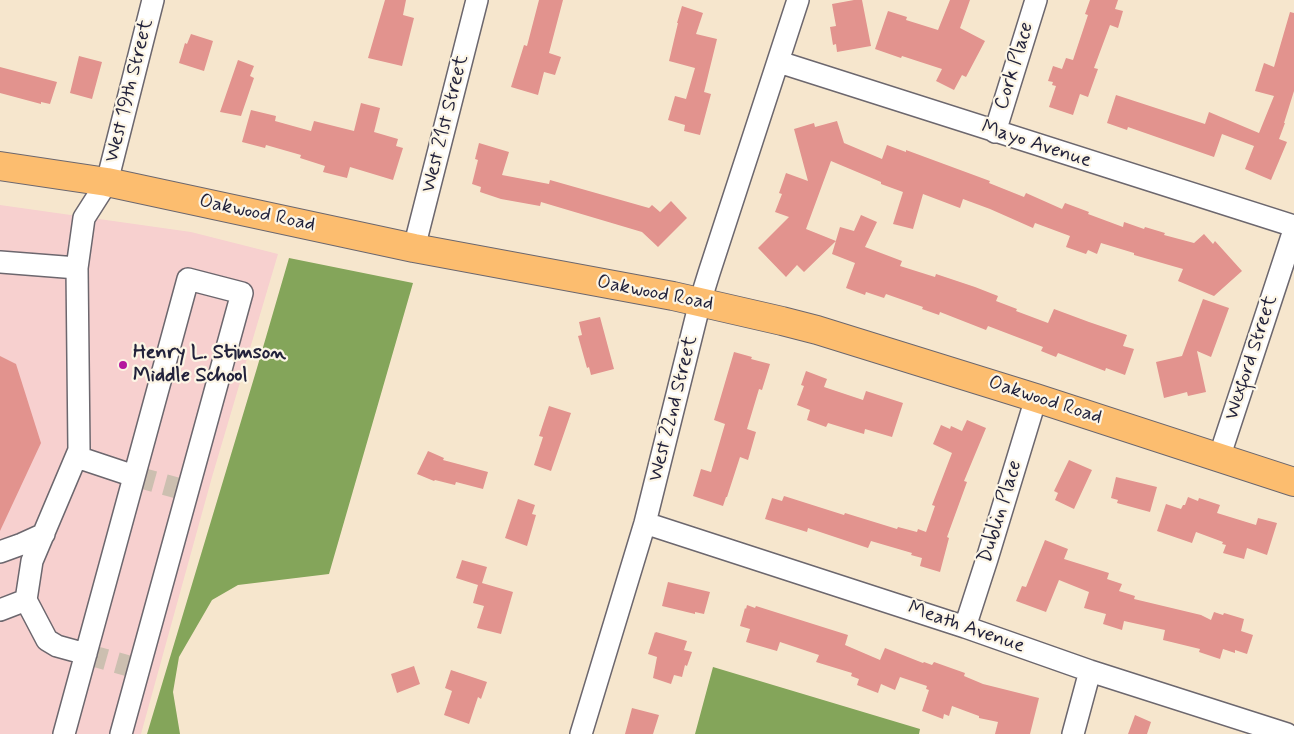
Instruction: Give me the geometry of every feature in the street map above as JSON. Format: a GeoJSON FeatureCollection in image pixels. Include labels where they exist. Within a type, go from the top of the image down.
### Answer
{"type":"FeatureCollection","features":[{"type":"Feature","properties":{"kind":"main road","name":"Oakwood Road"},"geometry":{"type":"LineString","coordinates":[[0,166],[107,182],[414,248],[672,296],[809,328],[1036,398],[1294,482]]}},
{"type":"Feature","properties":{"kind":"street","name":"West 19th Street"},"geometry":{"type":"LineString","coordinates":[[26,600],[32,561],[79,450],[77,268],[84,218],[107,182],[153,0]]}},
{"type":"Feature","properties":{"kind":"street","name":"West 21st Street"},"geometry":{"type":"LineString","coordinates":[[414,248],[477,0]]}},
{"type":"Feature","properties":{"kind":"street","name":"West 22nd Street"},"geometry":{"type":"LineString","coordinates":[[581,734],[645,523],[700,302],[798,0]]}},
{"type":"Feature","properties":{"kind":"street","name":"Cork Place"},"geometry":{"type":"LineString","coordinates":[[995,132],[1036,0]]}},
{"type":"Feature","properties":{"kind":"street","name":"Mayo Avenue"},"geometry":{"type":"LineString","coordinates":[[778,62],[1294,226]]}},
{"type":"Feature","properties":{"kind":"street","name":"Wexford Street"},"geometry":{"type":"LineString","coordinates":[[1219,458],[1294,230]]}},
{"type":"Feature","properties":{"kind":"street"},"geometry":{"type":"LineString","coordinates":[[0,262],[77,268]]}},
{"type":"Feature","properties":{"kind":"street"},"geometry":{"type":"LineString","coordinates":[[64,734],[188,279],[242,293],[121,734]]}},
{"type":"Feature","properties":{"kind":"street","name":"Dublin Place"},"geometry":{"type":"LineString","coordinates":[[964,627],[990,550],[1036,398]]}},
{"type":"Feature","properties":{"kind":"street"},"geometry":{"type":"LineString","coordinates":[[77,457],[134,476]]}},
{"type":"Feature","properties":{"kind":"street","name":"Meath Avenue"},"geometry":{"type":"LineString","coordinates":[[645,523],[964,627],[1090,671],[1287,734]]}},
{"type":"Feature","properties":{"kind":"street"},"geometry":{"type":"LineString","coordinates":[[0,552],[44,534]]}},
{"type":"Feature","properties":{"kind":"street"},"geometry":{"type":"LineString","coordinates":[[0,610],[26,600],[47,640],[57,646],[86,654]]}},
{"type":"Feature","properties":{"kind":"street"},"geometry":{"type":"LineString","coordinates":[[1073,734],[1090,671]]}},
{"type":"Feature","properties":{"kind":"shaded area","name":"Henry L. Stimson Middle School"},"geometry":{"type":"Polygon","coordinates":[[[0,205],[191,232],[278,254],[212,477],[141,734],[0,734],[0,205]]]}},
{"type":"Feature","properties":{"kind":"green space"},"geometry":{"type":"Polygon","coordinates":[[[289,258],[413,283],[329,574],[238,585],[212,600],[179,657],[173,692],[180,734],[147,734],[257,368],[289,258]]]}},
{"type":"Feature","properties":{"kind":"green space"},"geometry":{"type":"Polygon","coordinates":[[[713,667],[920,729],[919,734],[695,734],[713,667]]]}},
{"type":"Feature","properties":{"kind":"building"},"geometry":{"type":"Polygon","coordinates":[[[385,0],[406,0],[403,15],[414,18],[402,66],[368,58],[385,0]]]}},
{"type":"Feature","properties":{"kind":"building"},"geometry":{"type":"Polygon","coordinates":[[[539,0],[563,0],[549,53],[561,57],[555,75],[544,72],[538,95],[511,87],[524,45],[527,46],[539,0]]]}},
{"type":"Feature","properties":{"kind":"building"},"geometry":{"type":"Polygon","coordinates":[[[862,0],[871,46],[837,52],[836,44],[833,45],[830,27],[836,26],[832,4],[862,0]]]}},
{"type":"Feature","properties":{"kind":"building"},"geometry":{"type":"Polygon","coordinates":[[[950,0],[970,0],[960,28],[985,41],[966,77],[962,75],[954,90],[936,81],[942,69],[875,49],[888,11],[907,17],[906,20],[938,30],[950,0]]]}},
{"type":"Feature","properties":{"kind":"building"},"geometry":{"type":"Polygon","coordinates":[[[1090,0],[1118,0],[1115,9],[1123,11],[1118,28],[1110,25],[1094,68],[1098,69],[1088,97],[1080,94],[1073,115],[1049,107],[1056,86],[1052,85],[1053,82],[1048,81],[1053,66],[1062,69],[1066,58],[1073,60],[1088,15],[1085,14],[1090,0]]]}},
{"type":"Feature","properties":{"kind":"building"},"geometry":{"type":"Polygon","coordinates":[[[682,6],[703,13],[696,34],[717,39],[704,92],[711,94],[700,135],[684,131],[685,125],[668,120],[675,96],[686,99],[695,68],[669,61],[682,6]]]}},
{"type":"Feature","properties":{"kind":"building"},"geometry":{"type":"Polygon","coordinates":[[[1290,12],[1294,13],[1294,91],[1279,139],[1287,142],[1271,180],[1245,169],[1254,146],[1222,134],[1214,157],[1128,127],[1127,130],[1107,123],[1116,95],[1205,124],[1209,112],[1259,133],[1274,96],[1255,91],[1264,63],[1274,67],[1290,12]]]}},
{"type":"Feature","properties":{"kind":"building"},"geometry":{"type":"Polygon","coordinates":[[[191,34],[213,41],[204,71],[179,63],[185,43],[187,44],[191,34]]]}},
{"type":"Feature","properties":{"kind":"building"},"geometry":{"type":"Polygon","coordinates":[[[79,56],[102,62],[92,99],[70,93],[79,56]]]}},
{"type":"Feature","properties":{"kind":"building"},"geometry":{"type":"Polygon","coordinates":[[[238,60],[254,66],[250,76],[254,78],[241,116],[220,112],[238,60]]]}},
{"type":"Feature","properties":{"kind":"building"},"geometry":{"type":"Polygon","coordinates":[[[0,67],[57,82],[50,104],[41,102],[41,104],[0,93],[0,67]]]}},
{"type":"Feature","properties":{"kind":"building"},"geometry":{"type":"Polygon","coordinates":[[[361,103],[380,108],[374,132],[398,139],[396,146],[403,148],[393,180],[350,167],[347,178],[323,172],[325,166],[300,158],[301,155],[266,145],[265,148],[242,142],[251,110],[276,116],[275,121],[311,131],[314,121],[354,131],[361,103]]]}},
{"type":"Feature","properties":{"kind":"building"},"geometry":{"type":"Polygon","coordinates":[[[837,121],[844,143],[882,159],[887,145],[906,152],[906,150],[990,181],[989,183],[1024,197],[1026,193],[1062,209],[1065,203],[1123,227],[1124,222],[1194,243],[1204,234],[1213,244],[1215,241],[1242,271],[1214,296],[1178,281],[1183,269],[1101,243],[1097,254],[1088,250],[1086,254],[1066,247],[1070,236],[1035,223],[1033,228],[963,199],[960,208],[923,194],[913,229],[893,224],[903,192],[831,161],[806,229],[836,241],[804,272],[797,265],[786,277],[758,248],[789,217],[775,212],[782,194],[779,193],[786,173],[808,181],[794,129],[814,123],[815,127],[837,121]]]}},
{"type":"Feature","properties":{"kind":"building"},"geometry":{"type":"Polygon","coordinates":[[[479,143],[509,152],[502,175],[549,184],[550,180],[649,208],[652,205],[660,212],[671,201],[687,218],[658,247],[642,232],[541,202],[540,206],[501,199],[480,192],[481,187],[472,184],[478,160],[475,159],[479,143]]]}},
{"type":"Feature","properties":{"kind":"building"},"geometry":{"type":"Polygon","coordinates":[[[861,215],[877,222],[865,247],[902,261],[900,266],[935,277],[936,274],[975,287],[998,296],[996,301],[1017,309],[1016,311],[1048,323],[1054,309],[1127,335],[1123,346],[1134,349],[1125,375],[1106,368],[1105,371],[1058,353],[1056,357],[1041,351],[1043,347],[988,326],[986,330],[940,312],[939,315],[922,309],[923,307],[886,294],[884,298],[866,292],[865,295],[846,288],[855,263],[832,254],[840,227],[854,231],[861,215]]]}},
{"type":"Feature","properties":{"kind":"building"},"geometry":{"type":"Polygon","coordinates":[[[1203,299],[1229,308],[1211,357],[1197,351],[1206,392],[1188,396],[1187,392],[1164,398],[1156,362],[1182,356],[1203,299]]]}},
{"type":"Feature","properties":{"kind":"building"},"geometry":{"type":"Polygon","coordinates":[[[600,317],[614,369],[591,375],[589,367],[587,368],[578,336],[582,335],[579,322],[600,317]]]}},
{"type":"Feature","properties":{"kind":"building"},"geometry":{"type":"Polygon","coordinates":[[[734,352],[770,364],[762,390],[759,389],[747,429],[756,432],[748,460],[740,457],[723,506],[693,496],[701,469],[711,472],[725,424],[714,420],[734,352]]]}},
{"type":"Feature","properties":{"kind":"building"},"geometry":{"type":"Polygon","coordinates":[[[0,356],[16,364],[41,443],[0,531],[0,356]]]}},
{"type":"Feature","properties":{"kind":"building"},"geometry":{"type":"Polygon","coordinates":[[[806,371],[827,379],[824,387],[863,400],[866,391],[903,403],[892,437],[865,429],[864,434],[828,423],[826,427],[807,420],[810,410],[797,405],[804,386],[801,385],[806,371]]]}},
{"type":"Feature","properties":{"kind":"building"},"geometry":{"type":"Polygon","coordinates":[[[549,406],[571,413],[551,471],[534,465],[543,437],[539,436],[549,406]]]}},
{"type":"Feature","properties":{"kind":"building"},"geometry":{"type":"Polygon","coordinates":[[[967,420],[986,428],[964,481],[967,482],[947,537],[949,538],[940,572],[920,566],[922,558],[911,555],[912,553],[871,541],[868,548],[808,528],[807,532],[765,519],[772,498],[782,501],[784,496],[897,529],[898,527],[917,532],[918,529],[926,532],[935,506],[932,505],[952,453],[933,444],[941,425],[950,429],[951,426],[962,431],[967,420]]]}},
{"type":"Feature","properties":{"kind":"building"},"geometry":{"type":"Polygon","coordinates":[[[428,451],[444,458],[443,460],[488,472],[483,489],[456,482],[455,485],[434,481],[417,474],[428,451]]]}},
{"type":"Feature","properties":{"kind":"building"},"geometry":{"type":"Polygon","coordinates":[[[1069,460],[1092,470],[1074,509],[1055,500],[1058,493],[1054,491],[1069,460]]]}},
{"type":"Feature","properties":{"kind":"building"},"geometry":{"type":"Polygon","coordinates":[[[1116,477],[1157,487],[1150,512],[1117,503],[1118,500],[1111,498],[1116,477]]]}},
{"type":"Feature","properties":{"kind":"building"},"geometry":{"type":"Polygon","coordinates":[[[1188,497],[1198,501],[1199,498],[1220,505],[1217,513],[1256,525],[1258,518],[1277,523],[1267,555],[1247,548],[1244,559],[1223,553],[1226,545],[1222,544],[1223,542],[1196,532],[1192,543],[1157,531],[1166,504],[1181,509],[1188,497]]]}},
{"type":"Feature","properties":{"kind":"building"},"geometry":{"type":"Polygon","coordinates":[[[518,499],[535,505],[532,514],[536,515],[527,546],[505,538],[518,499]]]}},
{"type":"Feature","properties":{"kind":"building"},"geometry":{"type":"Polygon","coordinates":[[[1045,540],[1068,549],[1064,559],[1109,573],[1107,579],[1122,584],[1119,591],[1135,596],[1134,599],[1201,615],[1211,620],[1214,612],[1244,619],[1241,631],[1253,635],[1247,654],[1223,649],[1220,659],[1199,652],[1200,649],[1163,640],[1165,630],[1124,621],[1122,630],[1103,624],[1106,614],[1084,608],[1089,592],[1059,580],[1046,612],[1016,601],[1022,586],[1026,587],[1045,540]]]}},
{"type":"Feature","properties":{"kind":"building"},"geometry":{"type":"Polygon","coordinates":[[[462,560],[487,567],[482,583],[513,592],[501,634],[477,628],[484,606],[473,603],[478,585],[456,578],[462,560]]]}},
{"type":"Feature","properties":{"kind":"building"},"geometry":{"type":"Polygon","coordinates":[[[668,582],[710,592],[704,614],[695,612],[695,614],[662,606],[668,582]]]}},
{"type":"Feature","properties":{"kind":"building"},"geometry":{"type":"Polygon","coordinates":[[[747,605],[755,608],[756,606],[848,635],[845,645],[880,660],[885,648],[923,663],[932,665],[934,662],[965,673],[964,676],[983,684],[1039,698],[1030,734],[995,734],[998,722],[979,718],[979,716],[952,706],[949,716],[944,714],[943,719],[922,711],[929,690],[926,689],[927,686],[900,677],[895,690],[881,684],[878,693],[857,685],[859,679],[851,676],[852,673],[816,662],[819,655],[780,642],[777,651],[746,642],[750,629],[740,626],[747,605]]]}},
{"type":"Feature","properties":{"kind":"building"},"geometry":{"type":"Polygon","coordinates":[[[655,632],[687,641],[684,650],[692,652],[687,666],[685,665],[682,677],[674,675],[671,684],[653,678],[657,657],[648,654],[655,632]]]}},
{"type":"Feature","properties":{"kind":"building"},"geometry":{"type":"Polygon","coordinates":[[[414,666],[420,684],[397,693],[391,674],[414,666]]]}},
{"type":"Feature","properties":{"kind":"building"},"geometry":{"type":"Polygon","coordinates":[[[451,670],[487,682],[481,699],[478,697],[469,724],[444,715],[452,691],[445,688],[451,670]]]}},
{"type":"Feature","properties":{"kind":"building"},"geometry":{"type":"Polygon","coordinates":[[[632,708],[659,715],[653,734],[625,734],[632,708]]]}},
{"type":"Feature","properties":{"kind":"building"},"geometry":{"type":"Polygon","coordinates":[[[1135,715],[1151,722],[1147,734],[1128,734],[1135,715]]]}},
{"type":"Feature","properties":{"kind":"tunnel"},"geometry":{"type":"LineString","coordinates":[[134,476],[188,491]]}},
{"type":"Feature","properties":{"kind":"tunnel"},"geometry":{"type":"LineString","coordinates":[[86,654],[139,669]]}},
{"type":"Feature","properties":{"kind":"place","name":"Henry L. Stimson Middle School"},"geometry":{"type":"Point","coordinates":[123,365]}}]}
